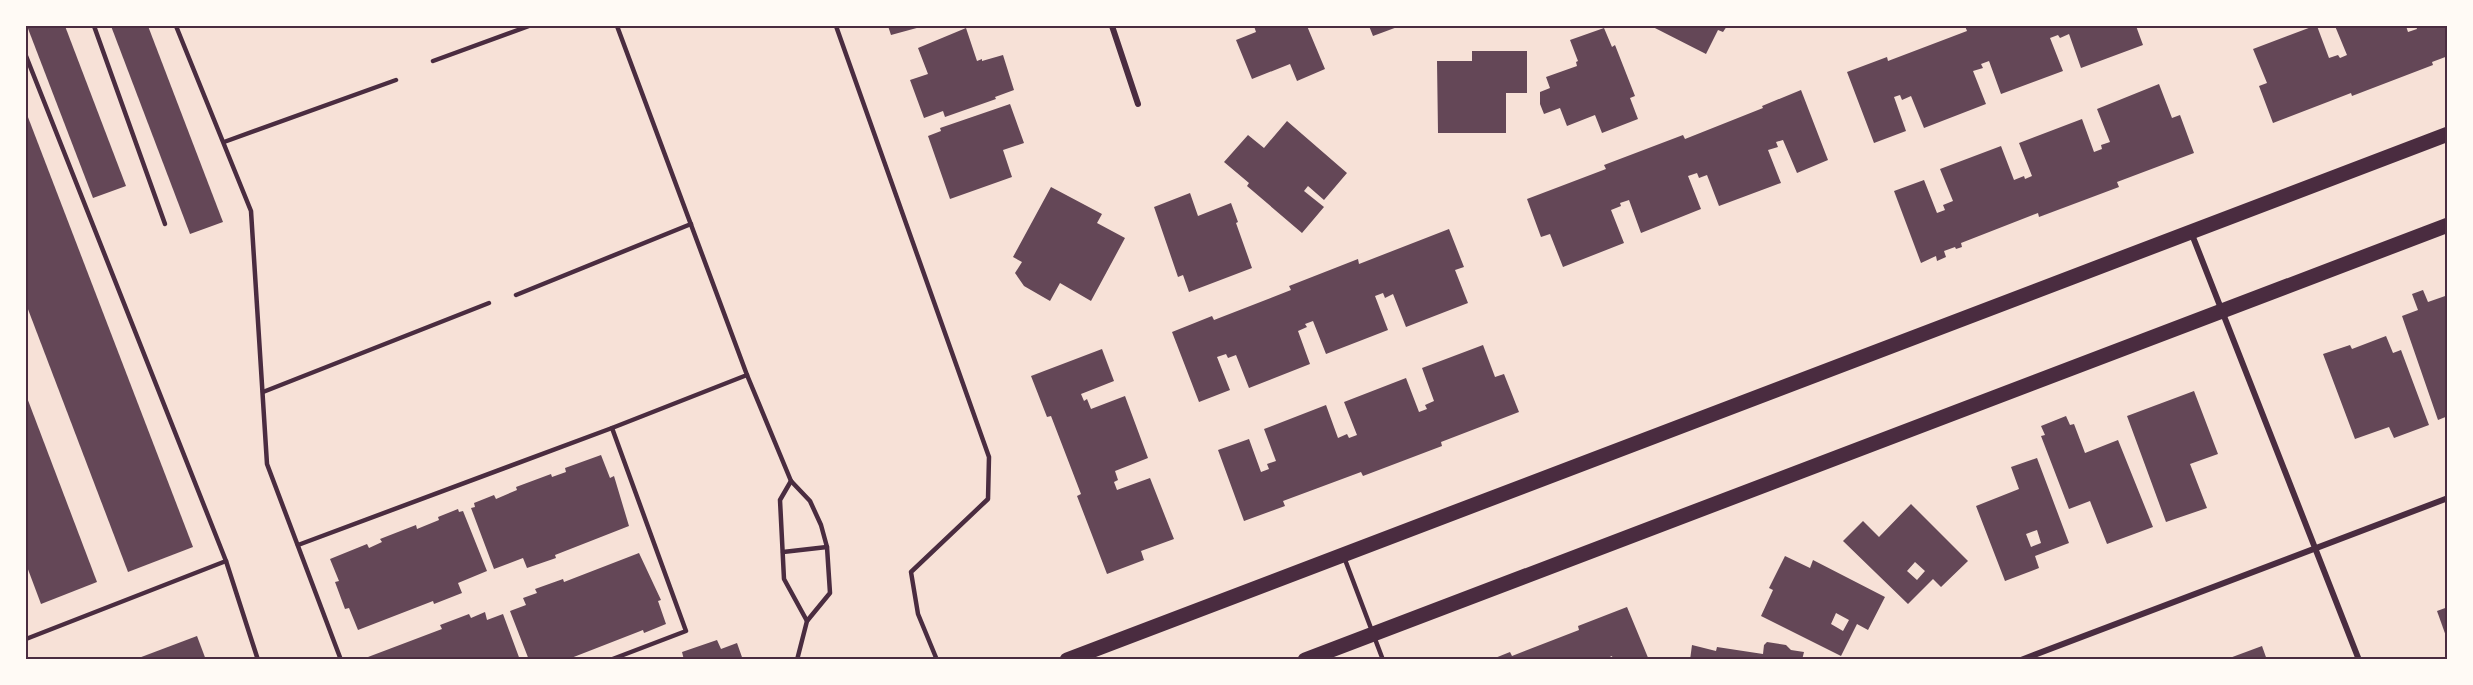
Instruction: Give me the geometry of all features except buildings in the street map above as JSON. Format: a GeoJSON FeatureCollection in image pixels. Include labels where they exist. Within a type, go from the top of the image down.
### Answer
{"type":"FeatureCollection","features":[{"type":"Feature","properties":{"kind":"main road"},"geometry":{"type":"LineString","coordinates":[[1067,660],[2448,134]]}},
{"type":"Feature","properties":{"kind":"main road"},"geometry":{"type":"LineString","coordinates":[[1305,660],[2448,225]]}},
{"type":"Feature","properties":{"kind":"street"},"geometry":{"type":"LineString","coordinates":[[1112,26],[1138,104]]}},
{"type":"Feature","properties":{"kind":"street"},"geometry":{"type":"LineString","coordinates":[[2190,231],[2360,660]]}},
{"type":"Feature","properties":{"kind":"street"},"geometry":{"type":"LineString","coordinates":[[2021,660],[2448,498]]}},
{"type":"Feature","properties":{"kind":"lane"},"geometry":{"type":"LineString","coordinates":[[94,26],[165,224]]}},
{"type":"Feature","properties":{"kind":"lane"},"geometry":{"type":"LineString","coordinates":[[176,26],[251,211],[267,464],[341,660]]}},
{"type":"Feature","properties":{"kind":"lane"},"geometry":{"type":"LineString","coordinates":[[433,61],[529,26]]}},
{"type":"Feature","properties":{"kind":"lane"},"geometry":{"type":"LineString","coordinates":[[617,26],[747,375],[791,482],[810,501],[821,525],[827,547],[830,593],[807,621],[797,660]]}},
{"type":"Feature","properties":{"kind":"lane"},"geometry":{"type":"LineString","coordinates":[[836,26],[989,457],[988,499],[912,572],[918,614],[937,660]]}},
{"type":"Feature","properties":{"kind":"lane"},"geometry":{"type":"LineString","coordinates":[[26,56],[226,561],[258,660]]}},
{"type":"Feature","properties":{"kind":"lane"},"geometry":{"type":"LineString","coordinates":[[224,142],[396,80]]}},
{"type":"Feature","properties":{"kind":"lane"},"geometry":{"type":"LineString","coordinates":[[516,295],[691,224]]}},
{"type":"Feature","properties":{"kind":"lane"},"geometry":{"type":"LineString","coordinates":[[263,392],[489,303]]}},
{"type":"Feature","properties":{"kind":"lane"},"geometry":{"type":"LineString","coordinates":[[298,544],[612,428],[747,375]]}},
{"type":"Feature","properties":{"kind":"lane"},"geometry":{"type":"LineString","coordinates":[[610,660],[686,631],[612,428]]}},
{"type":"Feature","properties":{"kind":"lane"},"geometry":{"type":"LineString","coordinates":[[791,482],[780,500],[784,579],[807,621]]}},
{"type":"Feature","properties":{"kind":"lane"},"geometry":{"type":"LineString","coordinates":[[783,552],[827,547]]}},
{"type":"Feature","properties":{"kind":"lane"},"geometry":{"type":"LineString","coordinates":[[1343,554],[1383,660]]}},
{"type":"Feature","properties":{"kind":"lane"},"geometry":{"type":"LineString","coordinates":[[26,639],[226,561]]}}]}
